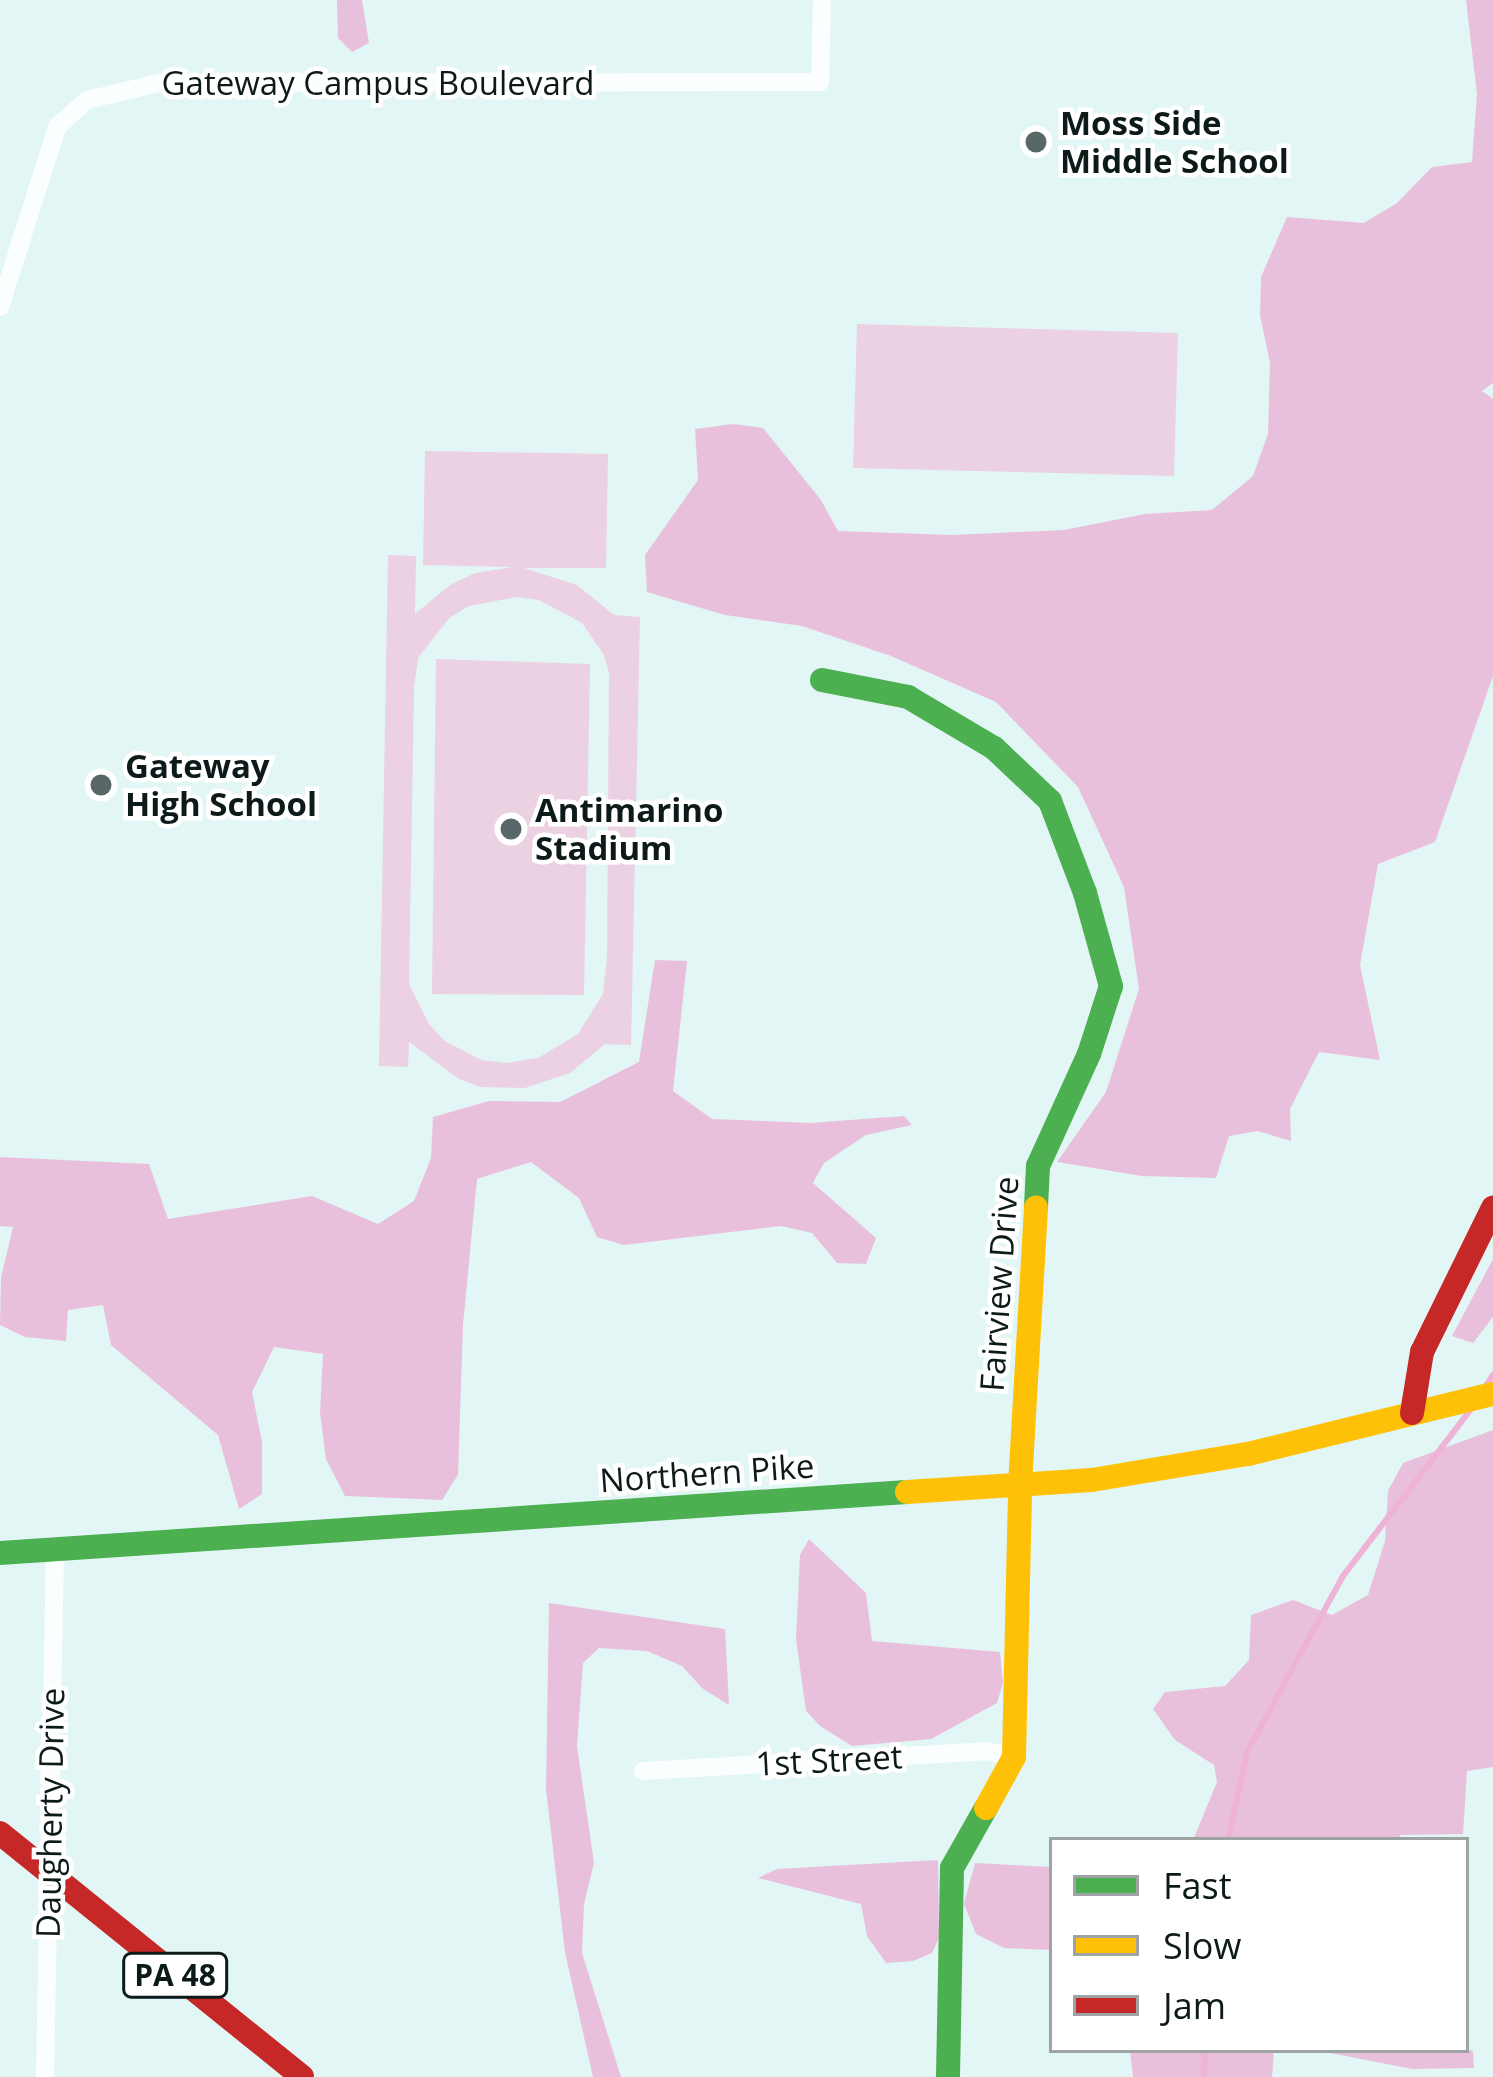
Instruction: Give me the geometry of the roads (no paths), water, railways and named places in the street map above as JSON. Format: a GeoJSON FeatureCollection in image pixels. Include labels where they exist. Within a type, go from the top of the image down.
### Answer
{"type":"FeatureCollection","features":[{"type":"Feature","properties":{"kind":"main road","name":"Fairview Drive"},"geometry":{"type":"LineString","coordinates":[[822,680],[908,697],[994,748],[1050,801],[1085,893],[1111,986],[1089,1054],[1038,1166],[1020,1485],[1014,1757]]}},
{"type":"Feature","properties":{"kind":"main road"},"geometry":{"type":"LineString","coordinates":[[1412,1413],[1422,1352],[1493,1208]]}},
{"type":"Feature","properties":{"kind":"main road","name":"Northern Pike"},"geometry":{"type":"LineString","coordinates":[[0,1553],[1092,1480],[1248,1454],[1493,1394]]}},
{"type":"Feature","properties":{"kind":"main road"},"geometry":{"type":"LineString","coordinates":[[948,2077],[952,1868],[1014,1757]]}},
{"type":"Feature","properties":{"kind":"main road","name":"PA 48"},"geometry":{"type":"LineString","coordinates":[[0,1833],[302,2077]]}},
{"type":"Feature","properties":{"kind":"street","name":"Gateway Campus Boulevard"},"geometry":{"type":"LineString","coordinates":[[0,308],[57,127],[87,100],[158,83],[820,82],[822,0]]}},
{"type":"Feature","properties":{"kind":"street","name":"Daugherty Drive"},"geometry":{"type":"LineString","coordinates":[[45,2077],[55,1550]]}},
{"type":"Feature","properties":{"kind":"street","name":"1st Street"},"geometry":{"type":"LineString","coordinates":[[643,1771],[986,1751],[1014,1757]]}},
{"type":"Feature","properties":{"kind":"waterway"},"geometry":{"type":"LineString","coordinates":[[1484,1389],[1493,1375]]}},
{"type":"Feature","properties":{"kind":"waterway"},"geometry":{"type":"LineString","coordinates":[[1229,1837],[1247,1752],[1343,1576],[1474,1405]]}},
{"type":"Feature","properties":{"kind":"waterway"},"geometry":{"type":"LineString","coordinates":[[1204,2077],[1205,2053]]}},
{"type":"Feature","properties":{"kind":"place","name":"Moss Side Middle School"},"geometry":{"type":"Point","coordinates":[1036,142]}},
{"type":"Feature","properties":{"kind":"place","name":"Gateway High School"},"geometry":{"type":"Point","coordinates":[101,785]}},
{"type":"Feature","properties":{"kind":"place","name":"Antimarino Stadium"},"geometry":{"type":"Point","coordinates":[511,829]}}]}
